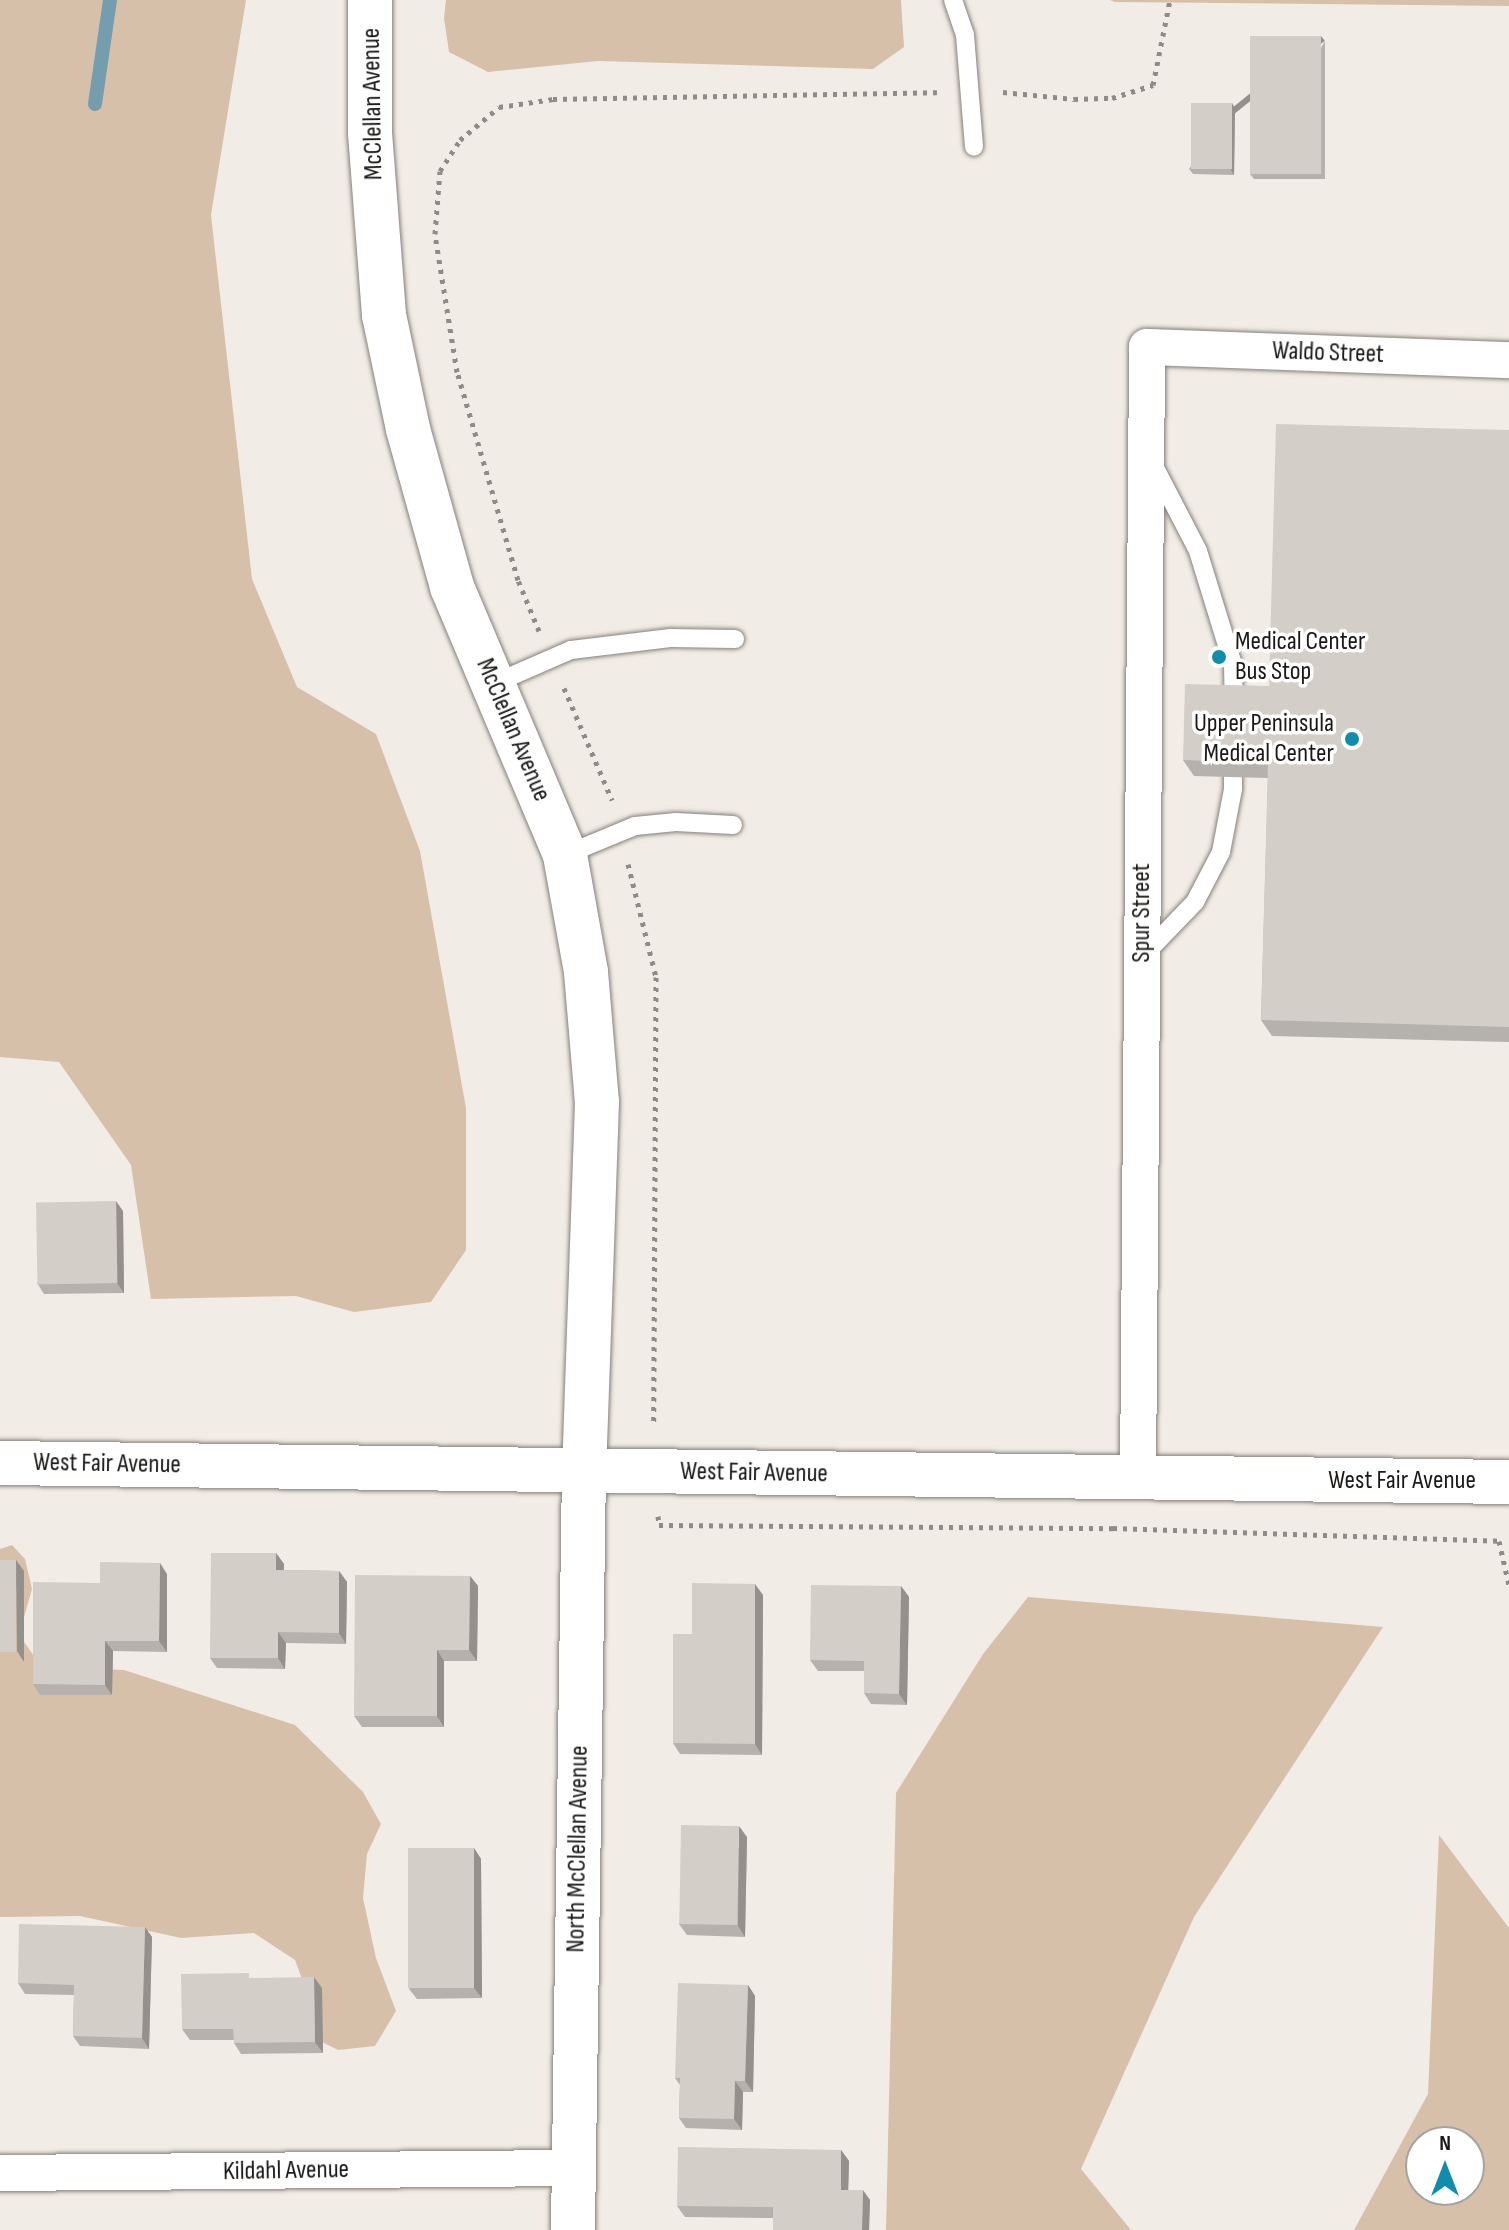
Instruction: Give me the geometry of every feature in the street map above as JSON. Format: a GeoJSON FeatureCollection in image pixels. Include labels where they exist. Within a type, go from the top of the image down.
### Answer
{"type":"FeatureCollection","features":[{"type":"Feature","properties":{"kind":"main road","name":"McClellan Avenue"},"geometry":{"type":"LineString","coordinates":[[370,0],[370,133],[384,315],[408,429],[452,587],[565,855],[586,972],[597,1102],[584,1469]]}},
{"type":"Feature","properties":{"kind":"main road","name":"West Fair Avenue"},"geometry":{"type":"LineString","coordinates":[[0,1463],[1509,1482]]}},
{"type":"Feature","properties":{"kind":"main road","name":"North McClellan Avenue"},"geometry":{"type":"LineString","coordinates":[[573,2230],[584,1469]]}},
{"type":"Feature","properties":{"kind":"street","name":"Waldo Street"},"geometry":{"type":"LineString","coordinates":[[1147,347],[1509,360]]}},
{"type":"Feature","properties":{"kind":"street","name":"Spur Street"},"geometry":{"type":"LineString","coordinates":[[1138,1479],[1147,347]]}},
{"type":"Feature","properties":{"kind":"street","name":"Kildahl Avenue"},"geometry":{"type":"LineString","coordinates":[[0,2173],[572,2168]]}},
{"type":"Feature","properties":{"kind":"lane"},"geometry":{"type":"LineString","coordinates":[[953,0],[965,35],[974,147]]}},
{"type":"Feature","properties":{"kind":"lane"},"geometry":{"type":"LineString","coordinates":[[1142,958],[1195,902],[1221,852],[1233,789],[1234,690],[1233,665],[1198,551],[1146,450]]}},
{"type":"Feature","properties":{"kind":"lane"},"geometry":{"type":"LineString","coordinates":[[493,684],[571,650],[624,641],[735,639]]}},
{"type":"Feature","properties":{"kind":"lane"},"geometry":{"type":"LineString","coordinates":[[565,855],[620,831],[676,822],[733,825]]}},
{"type":"Feature","properties":{"kind":"path"},"geometry":{"type":"LineString","coordinates":[[1170,0],[1153,85],[1112,98],[969,92],[553,99],[499,107],[460,140],[440,171],[435,234],[457,372],[518,580],[610,793],[656,977],[654,1471],[659,1525],[1113,1528],[1499,1541],[1509,1585]]}},
{"type":"Feature","properties":{"kind":"shaded area"},"geometry":{"type":"Polygon","coordinates":[[[0,0],[246,0],[211,215],[252,579],[297,687],[376,734],[420,851],[466,1108],[466,1250],[431,1302],[354,1312],[296,1296],[151,1299],[131,1165],[59,1062],[0,1057],[0,0]]]}},
{"type":"Feature","properties":{"kind":"shaded area"},"geometry":{"type":"Polygon","coordinates":[[[446,0],[901,0],[904,47],[873,69],[598,61],[488,72],[449,52],[444,18],[446,0]]]}},
{"type":"Feature","properties":{"kind":"shaded area"},"geometry":{"type":"Polygon","coordinates":[[[1110,0],[1509,0],[1509,6],[1115,2],[1110,0]]]}},
{"type":"Feature","properties":{"kind":"shaded area"},"geometry":{"type":"Polygon","coordinates":[[[12,1545],[25,1559],[32,1589],[19,1635],[42,1667],[124,1670],[295,1725],[363,1792],[381,1824],[367,1854],[363,1898],[376,1958],[396,2011],[375,2046],[338,2050],[302,2032],[309,1998],[295,1960],[254,1933],[181,1938],[80,1916],[0,1917],[0,1549],[12,1545]]]}},
{"type":"Feature","properties":{"kind":"shaded area"},"geometry":{"type":"Polygon","coordinates":[[[1028,1597],[1383,1627],[1194,1917],[1081,2169],[1131,2230],[886,2230],[896,1793],[983,1654],[1028,1597]]]}},
{"type":"Feature","properties":{"kind":"shaded area"},"geometry":{"type":"Polygon","coordinates":[[[1439,1835],[1509,1928],[1509,2230],[1354,2230],[1405,2136],[1405,2206],[1485,2206],[1485,2126],[1411,2126],[1428,2094],[1439,1835]]]}},
{"type":"Feature","properties":{"kind":"building"},"geometry":{"type":"Polygon","coordinates":[[[1250,36],[1321,36],[1321,174],[1250,174],[1250,36]]]}},
{"type":"Feature","properties":{"kind":"building"},"geometry":{"type":"Polygon","coordinates":[[[1191,103],[1232,103],[1232,169],[1191,169],[1191,103]]]}},
{"type":"Feature","properties":{"kind":"building","name":"Upper Peninsula Medical Center"},"geometry":{"type":"Polygon","coordinates":[[[1276,424],[1509,430],[1509,1027],[1261,1020],[1268,763],[1183,760],[1185,684],[1269,686],[1276,424]]]}},
{"type":"Feature","properties":{"kind":"building"},"geometry":{"type":"Polygon","coordinates":[[[116,1201],[117,1283],[37,1284],[36,1202],[116,1201]]]}},
{"type":"Feature","properties":{"kind":"building"},"geometry":{"type":"Polygon","coordinates":[[[211,1553],[276,1553],[276,1570],[339,1571],[339,1633],[278,1632],[278,1658],[210,1658],[211,1553]]]}},
{"type":"Feature","properties":{"kind":"building"},"geometry":{"type":"Polygon","coordinates":[[[0,1560],[16,1560],[16,1652],[0,1652],[0,1560]]]}},
{"type":"Feature","properties":{"kind":"building"},"geometry":{"type":"Polygon","coordinates":[[[100,1562],[160,1563],[159,1641],[105,1641],[105,1685],[33,1684],[33,1582],[100,1583],[100,1562]]]}},
{"type":"Feature","properties":{"kind":"building"},"geometry":{"type":"Polygon","coordinates":[[[355,1575],[470,1576],[469,1650],[437,1650],[437,1716],[354,1716],[355,1575]]]}},
{"type":"Feature","properties":{"kind":"building"},"geometry":{"type":"Polygon","coordinates":[[[692,1583],[755,1584],[755,1744],[673,1743],[673,1634],[692,1634],[692,1583]]]}},
{"type":"Feature","properties":{"kind":"building"},"geometry":{"type":"Polygon","coordinates":[[[811,1585],[901,1586],[899,1694],[864,1693],[864,1661],[810,1660],[811,1585]]]}},
{"type":"Feature","properties":{"kind":"building"},"geometry":{"type":"Polygon","coordinates":[[[681,1825],[739,1826],[737,1925],[679,1924],[681,1825]]]}},
{"type":"Feature","properties":{"kind":"building"},"geometry":{"type":"Polygon","coordinates":[[[408,1848],[474,1848],[474,1988],[408,1988],[408,1848]]]}},
{"type":"Feature","properties":{"kind":"building"},"geometry":{"type":"Polygon","coordinates":[[[19,1924],[145,1927],[142,2038],[73,2036],[74,1985],[18,1983],[19,1924]]]}},
{"type":"Feature","properties":{"kind":"building"},"geometry":{"type":"Polygon","coordinates":[[[249,1973],[249,1978],[314,1977],[315,2042],[234,2043],[233,2029],[182,2029],[181,1974],[249,1973]]]}},
{"type":"Feature","properties":{"kind":"building"},"geometry":{"type":"Polygon","coordinates":[[[678,1983],[748,1985],[745,2081],[735,2081],[734,2119],[679,2118],[680,2078],[675,2078],[678,1983]]]}},
{"type":"Feature","properties":{"kind":"building"},"geometry":{"type":"Polygon","coordinates":[[[678,2147],[841,2150],[841,2190],[863,2190],[862,2230],[773,2230],[773,2207],[677,2206],[678,2147]]]}},
{"type":"Feature","properties":{"kind":"waterway"},"geometry":{"type":"LineString","coordinates":[[95,104],[110,0]]}},
{"type":"Feature","properties":{"kind":"place","name":"Medical Center Bus Stop"},"geometry":{"type":"Point","coordinates":[1219,657]}},
{"type":"Feature","properties":{"kind":"place","name":"Upper Peninsula Medical Center"},"geometry":{"type":"Point","coordinates":[1352,739]}}]}
